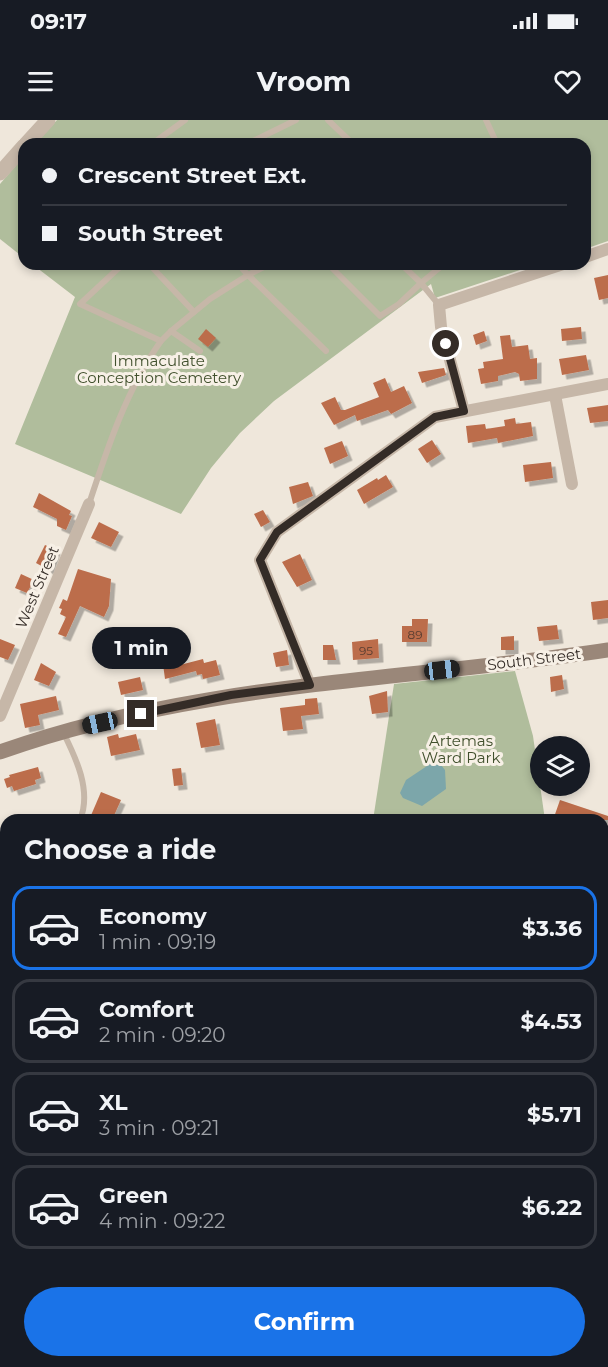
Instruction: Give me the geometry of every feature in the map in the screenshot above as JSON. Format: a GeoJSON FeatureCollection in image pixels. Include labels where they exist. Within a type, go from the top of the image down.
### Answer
{"type":"FeatureCollection","features":[{"type":"Feature","properties":{"kind":"main road","name":"South Street"},"geometry":{"type":"LineString","coordinates":[[0,752],[62,731],[231,695],[608,650]]}},
{"type":"Feature","properties":{"kind":"street"},"geometry":{"type":"LineString","coordinates":[[31,138],[48,120]]}},
{"type":"Feature","properties":{"kind":"street"},"geometry":{"type":"LineString","coordinates":[[0,173],[18,153]]}},
{"type":"Feature","properties":{"kind":"street"},"geometry":{"type":"LineString","coordinates":[[591,255],[608,249]]}},
{"type":"Feature","properties":{"kind":"street"},"geometry":{"type":"LineString","coordinates":[[464,411],[441,327],[439,305],[543,270]]}},
{"type":"Feature","properties":{"kind":"street"},"geometry":{"type":"LineString","coordinates":[[310,685],[260,560],[277,532],[435,417],[608,384]]}},
{"type":"Feature","properties":{"kind":"street"},"geometry":{"type":"LineString","coordinates":[[555,395],[572,484]]}},
{"type":"Feature","properties":{"kind":"street","name":"West Street"},"geometry":{"type":"LineString","coordinates":[[0,716],[89,504]]}},
{"type":"Feature","properties":{"kind":"lane"},"geometry":{"type":"LineString","coordinates":[[160,138],[185,120]]}},
{"type":"Feature","properties":{"kind":"lane"},"geometry":{"type":"LineString","coordinates":[[259,138],[296,120]]}},
{"type":"Feature","properties":{"kind":"lane"},"geometry":{"type":"LineString","coordinates":[[328,120],[347,138]]}},
{"type":"Feature","properties":{"kind":"lane"},"geometry":{"type":"LineString","coordinates":[[486,120],[494,138]]}},
{"type":"Feature","properties":{"kind":"lane"},"geometry":{"type":"LineString","coordinates":[[116,270],[81,300],[80,304],[161,341]]}},
{"type":"Feature","properties":{"kind":"lane"},"geometry":{"type":"LineString","coordinates":[[155,270],[194,312]]}},
{"type":"Feature","properties":{"kind":"lane"},"geometry":{"type":"LineString","coordinates":[[243,270],[326,351]]}},
{"type":"Feature","properties":{"kind":"lane"},"geometry":{"type":"LineString","coordinates":[[89,504],[136,383],[146,362],[161,341],[194,312],[258,270]]}},
{"type":"Feature","properties":{"kind":"lane"},"geometry":{"type":"LineString","coordinates":[[334,270],[380,316],[399,304],[437,270]]}},
{"type":"Feature","properties":{"kind":"lane"},"geometry":{"type":"LineString","coordinates":[[408,270],[422,283],[439,305]]}},
{"type":"Feature","properties":{"kind":"lane"},"geometry":{"type":"LineString","coordinates":[[171,331],[200,351]]}},
{"type":"Feature","properties":{"kind":"lane"},"geometry":{"type":"LineString","coordinates":[[62,731],[82,777],[85,799],[81,814]]}},
{"type":"Feature","properties":{"kind":"green space"},"geometry":{"type":"Polygon","coordinates":[[[57,120],[608,120],[608,241],[591,247],[591,138],[40,138],[57,120]]]}},
{"type":"Feature","properties":{"kind":"green space"},"geometry":{"type":"Polygon","coordinates":[[[18,163],[18,253],[0,239],[0,184],[18,163]]]}},
{"type":"Feature","properties":{"kind":"green space","name":"Immaculate Conception Cemetery"},"geometry":{"type":"Polygon","coordinates":[[[40,270],[520,270],[435,298],[431,284],[274,401],[240,433],[211,468],[181,514],[15,444],[75,297],[40,270]]]}},
{"type":"Feature","properties":{"kind":"green space","name":"Artemas Ward Park"},"geometry":{"type":"Polygon","coordinates":[[[515,671],[533,736],[530,736],[530,796],[542,796],[544,814],[374,814],[394,684],[515,671]]]}},
{"type":"Feature","properties":{"kind":"water"},"geometry":{"type":"Polygon","coordinates":[[[430,764],[441,765],[445,770],[446,789],[422,806],[403,798],[400,793],[406,780],[430,764]]]}},
{"type":"Feature","properties":{"kind":"building"},"geometry":{"type":"Polygon","coordinates":[[[608,275],[608,298],[599,300],[594,278],[608,275]]]}},
{"type":"Feature","properties":{"kind":"building"},"geometry":{"type":"Polygon","coordinates":[[[581,327],[582,339],[562,341],[561,329],[581,327]]]}},
{"type":"Feature","properties":{"kind":"building"},"geometry":{"type":"Polygon","coordinates":[[[206,329],[216,338],[208,347],[198,339],[206,329]]]}},
{"type":"Feature","properties":{"kind":"building"},"geometry":{"type":"Polygon","coordinates":[[[484,331],[487,341],[476,345],[473,335],[484,331]]]}},
{"type":"Feature","properties":{"kind":"building"},"geometry":{"type":"Polygon","coordinates":[[[510,335],[512,347],[528,345],[530,359],[537,358],[537,379],[520,381],[519,374],[515,372],[498,376],[498,381],[481,384],[478,369],[484,368],[483,362],[503,359],[500,336],[510,335]]]}},
{"type":"Feature","properties":{"kind":"building"},"geometry":{"type":"Polygon","coordinates":[[[586,355],[589,370],[562,375],[559,359],[586,355]]]}},
{"type":"Feature","properties":{"kind":"building"},"geometry":{"type":"Polygon","coordinates":[[[444,368],[446,375],[422,383],[418,372],[444,368]]]}},
{"type":"Feature","properties":{"kind":"building"},"geometry":{"type":"Polygon","coordinates":[[[385,378],[391,392],[404,386],[412,403],[391,414],[388,410],[357,421],[355,415],[334,425],[321,403],[335,397],[341,410],[345,410],[379,397],[373,383],[385,378]]]}},
{"type":"Feature","properties":{"kind":"building"},"geometry":{"type":"Polygon","coordinates":[[[608,405],[608,421],[590,423],[587,408],[608,405]]]}},
{"type":"Feature","properties":{"kind":"building"},"geometry":{"type":"Polygon","coordinates":[[[515,418],[516,424],[531,422],[533,436],[498,443],[497,438],[468,443],[466,426],[485,424],[486,429],[505,426],[504,420],[515,418]]]}},
{"type":"Feature","properties":{"kind":"building"},"geometry":{"type":"Polygon","coordinates":[[[432,440],[441,454],[427,463],[418,449],[432,440]]]}},
{"type":"Feature","properties":{"kind":"building"},"geometry":{"type":"Polygon","coordinates":[[[342,441],[348,456],[330,464],[324,448],[342,441]]]}},
{"type":"Feature","properties":{"kind":"building"},"geometry":{"type":"Polygon","coordinates":[[[551,462],[553,478],[525,482],[523,465],[551,462]]]}},
{"type":"Feature","properties":{"kind":"building"},"geometry":{"type":"Polygon","coordinates":[[[386,475],[393,487],[364,504],[357,490],[386,475]]]}},
{"type":"Feature","properties":{"kind":"building"},"geometry":{"type":"Polygon","coordinates":[[[308,482],[313,496],[293,504],[289,487],[308,482]]]}},
{"type":"Feature","properties":{"kind":"building"},"geometry":{"type":"Polygon","coordinates":[[[39,493],[71,511],[69,515],[72,516],[66,530],[57,526],[57,519],[33,507],[39,493]]]}},
{"type":"Feature","properties":{"kind":"building"},"geometry":{"type":"Polygon","coordinates":[[[263,510],[270,522],[261,527],[254,514],[263,510]]]}},
{"type":"Feature","properties":{"kind":"building"},"geometry":{"type":"Polygon","coordinates":[[[99,522],[119,532],[111,547],[91,538],[99,522]]]}},
{"type":"Feature","properties":{"kind":"building"},"geometry":{"type":"Polygon","coordinates":[[[45,545],[56,550],[49,570],[36,563],[45,545]]]}},
{"type":"Feature","properties":{"kind":"building"},"geometry":{"type":"Polygon","coordinates":[[[300,554],[312,580],[297,587],[282,562],[300,554]]]}},
{"type":"Feature","properties":{"kind":"building"},"geometry":{"type":"Polygon","coordinates":[[[78,569],[111,579],[109,606],[104,617],[80,606],[66,637],[58,634],[66,617],[60,614],[62,609],[59,608],[63,599],[67,601],[78,569]]]}},
{"type":"Feature","properties":{"kind":"building"},"geometry":{"type":"Polygon","coordinates":[[[21,574],[34,580],[27,593],[15,588],[21,574]]]}},
{"type":"Feature","properties":{"kind":"building"},"geometry":{"type":"Polygon","coordinates":[[[608,600],[608,618],[593,620],[591,602],[608,600]]]}},
{"type":"Feature","properties":{"kind":"building"},"geometry":{"type":"Polygon","coordinates":[[[412,619],[428,619],[427,642],[402,642],[402,626],[412,626],[412,619]]]}},
{"type":"Feature","properties":{"kind":"building"},"geometry":{"type":"Polygon","coordinates":[[[557,625],[559,639],[539,641],[537,627],[557,625]]]}},
{"type":"Feature","properties":{"kind":"building"},"geometry":{"type":"Polygon","coordinates":[[[514,636],[514,650],[501,650],[501,637],[514,636]]]}},
{"type":"Feature","properties":{"kind":"building"},"geometry":{"type":"Polygon","coordinates":[[[0,639],[15,645],[8,660],[0,657],[0,639]]]}},
{"type":"Feature","properties":{"kind":"building"},"geometry":{"type":"Polygon","coordinates":[[[378,639],[379,658],[353,660],[352,642],[378,639]]]}},
{"type":"Feature","properties":{"kind":"building"},"geometry":{"type":"Polygon","coordinates":[[[323,645],[333,645],[336,660],[323,660],[323,645]]]}},
{"type":"Feature","properties":{"kind":"building"},"geometry":{"type":"Polygon","coordinates":[[[287,650],[289,665],[276,667],[273,653],[287,650]]]}},
{"type":"Feature","properties":{"kind":"building"},"geometry":{"type":"Polygon","coordinates":[[[203,659],[204,663],[216,660],[220,675],[203,679],[202,674],[197,675],[196,671],[165,679],[163,664],[175,662],[176,666],[203,659]]]}},
{"type":"Feature","properties":{"kind":"building"},"geometry":{"type":"Polygon","coordinates":[[[41,663],[56,672],[49,686],[34,680],[41,663]]]}},
{"type":"Feature","properties":{"kind":"building"},"geometry":{"type":"Polygon","coordinates":[[[562,675],[564,689],[551,692],[550,677],[562,675]]]}},
{"type":"Feature","properties":{"kind":"building"},"geometry":{"type":"Polygon","coordinates":[[[140,677],[143,690],[121,695],[118,682],[140,677]]]}},
{"type":"Feature","properties":{"kind":"building"},"geometry":{"type":"Polygon","coordinates":[[[387,691],[388,712],[372,714],[369,696],[387,691]]]}},
{"type":"Feature","properties":{"kind":"building"},"geometry":{"type":"Polygon","coordinates":[[[56,696],[59,710],[38,715],[40,725],[25,728],[20,704],[56,696]]]}},
{"type":"Feature","properties":{"kind":"building"},"geometry":{"type":"Polygon","coordinates":[[[317,698],[319,714],[301,716],[303,729],[283,731],[280,708],[305,705],[305,699],[317,698]]]}},
{"type":"Feature","properties":{"kind":"building"},"geometry":{"type":"Polygon","coordinates":[[[215,719],[220,745],[201,748],[196,723],[215,719]]]}},
{"type":"Feature","properties":{"kind":"building"},"geometry":{"type":"Polygon","coordinates":[[[118,734],[119,738],[136,734],[140,750],[111,756],[107,737],[118,734]]]}},
{"type":"Feature","properties":{"kind":"building"},"geometry":{"type":"Polygon","coordinates":[[[38,767],[41,778],[35,780],[36,784],[14,791],[12,786],[7,788],[4,779],[10,777],[9,775],[38,767]]]}},
{"type":"Feature","properties":{"kind":"building"},"geometry":{"type":"Polygon","coordinates":[[[181,768],[183,785],[174,786],[172,769],[181,768]]]}},
{"type":"Feature","properties":{"kind":"building"},"geometry":{"type":"Polygon","coordinates":[[[101,792],[121,800],[115,814],[92,814],[101,792]]]}},
{"type":"Feature","properties":{"kind":"building"},"geometry":{"type":"Polygon","coordinates":[[[560,800],[602,814],[555,814],[560,800]]]}},
{"type":"Feature","properties":{"kind":"route"},"geometry":{"type":"LineString","coordinates":[[141,714],[231,695],[310,685],[260,560],[277,532],[435,417],[464,411],[446,344]]}}]}
